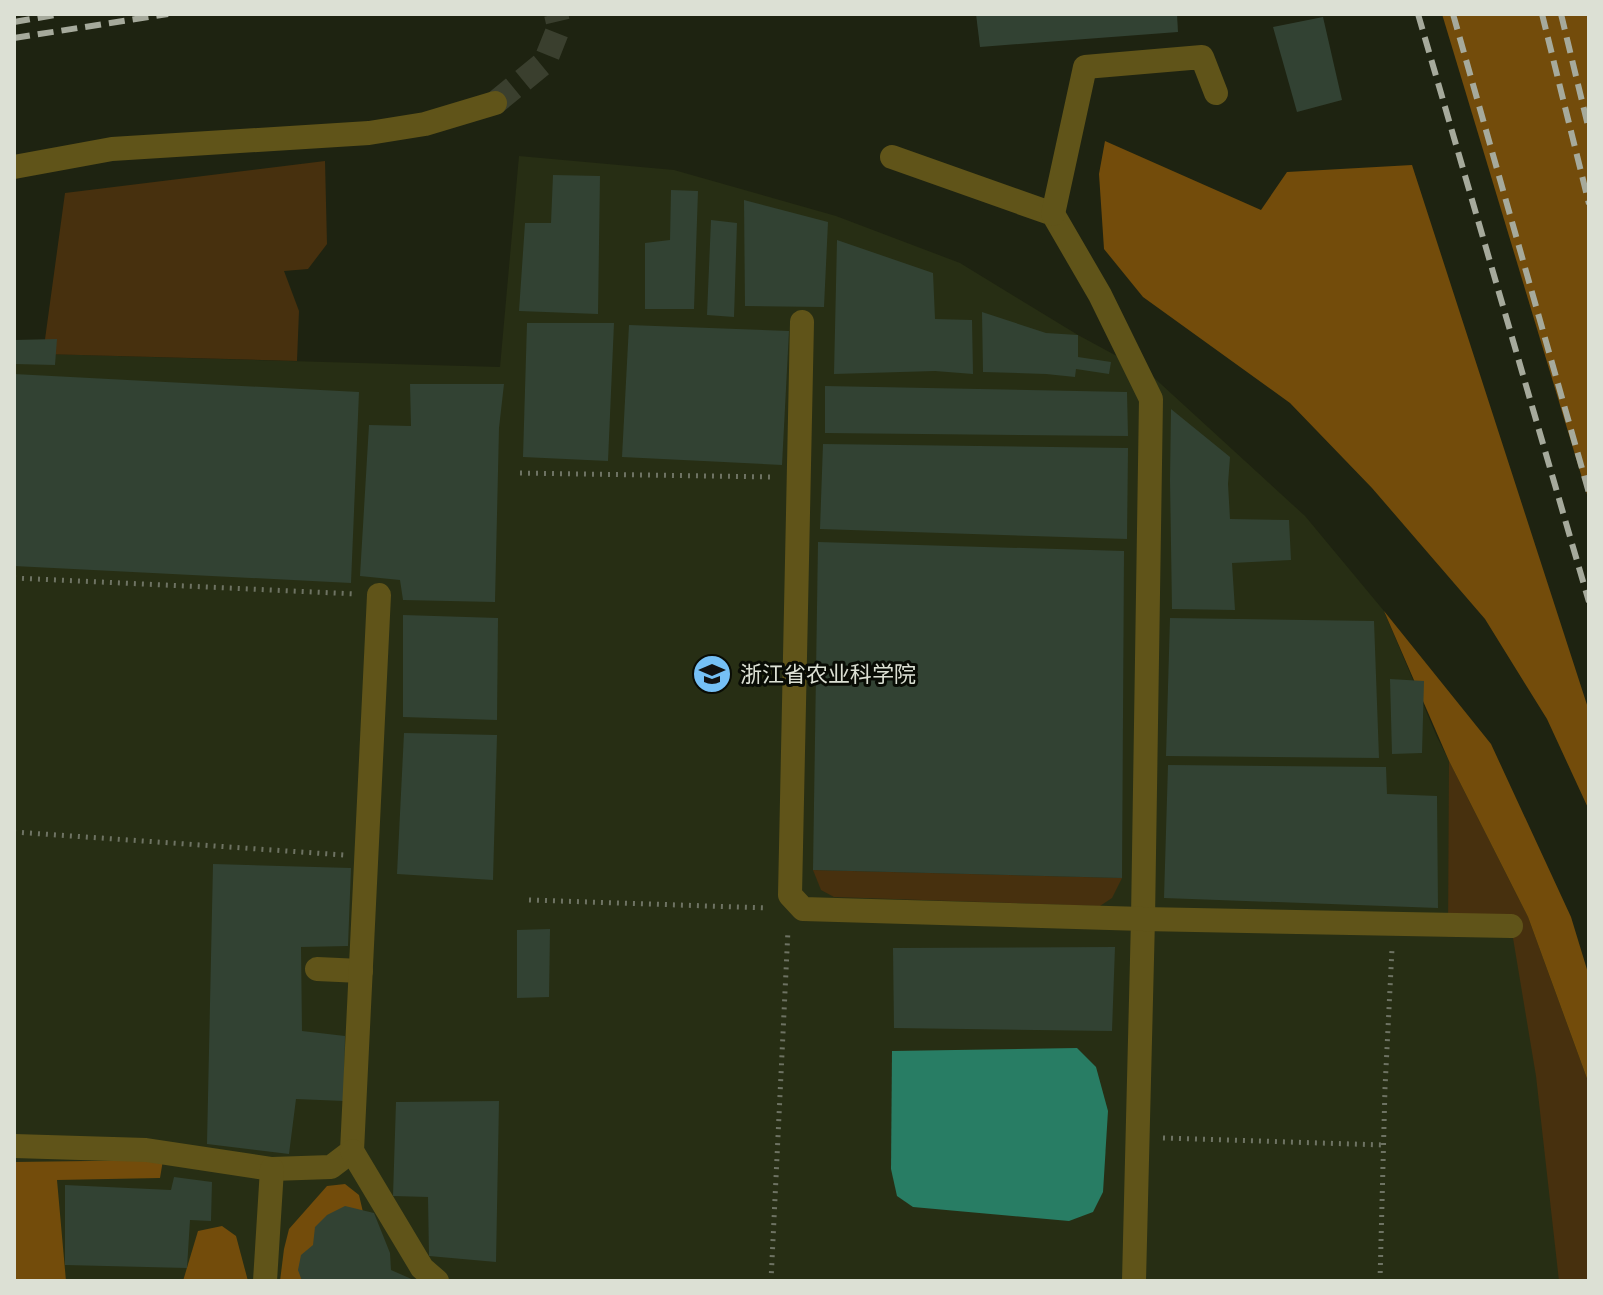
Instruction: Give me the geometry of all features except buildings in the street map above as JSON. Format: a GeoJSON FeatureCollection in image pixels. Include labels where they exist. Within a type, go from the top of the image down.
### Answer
{"type":"FeatureCollection","features":[{"type":"Feature","properties":{"kind":"street"},"geometry":{"type":"LineString","coordinates":[[1053,214],[1085,67],[1202,57],[1216,93]]}},
{"type":"Feature","properties":{"kind":"street"},"geometry":{"type":"LineString","coordinates":[[14,167],[112,149],[369,133],[425,124],[495,103]]}},
{"type":"Feature","properties":{"kind":"street"},"geometry":{"type":"LineString","coordinates":[[892,157],[1053,214],[1100,295],[1151,399],[1134,1281]]}},
{"type":"Feature","properties":{"kind":"street"},"geometry":{"type":"LineString","coordinates":[[802,322],[790,895],[796,909],[1511,926]]}},
{"type":"Feature","properties":{"kind":"street"},"geometry":{"type":"LineString","coordinates":[[379,595],[352,1151],[422,1268],[437,1281]]}},
{"type":"Feature","properties":{"kind":"street"},"geometry":{"type":"LineString","coordinates":[[317,969],[361,971]]}},
{"type":"Feature","properties":{"kind":"street"},"geometry":{"type":"LineString","coordinates":[[14,1146],[146,1150],[272,1169],[331,1167],[352,1151]]}},
{"type":"Feature","properties":{"kind":"street"},"geometry":{"type":"LineString","coordinates":[[265,1281],[272,1169]]}},
{"type":"Feature","properties":{"kind":"path"},"geometry":{"type":"LineString","coordinates":[[520,473],[799,478]]}},
{"type":"Feature","properties":{"kind":"path"},"geometry":{"type":"LineString","coordinates":[[14,578],[379,595]]}},
{"type":"Feature","properties":{"kind":"path"},"geometry":{"type":"LineString","coordinates":[[14,832],[367,857]]}},
{"type":"Feature","properties":{"kind":"path"},"geometry":{"type":"LineString","coordinates":[[529,900],[796,909],[771,1281]]}},
{"type":"Feature","properties":{"kind":"path"},"geometry":{"type":"LineString","coordinates":[[1380,1281],[1393,924]]}},
{"type":"Feature","properties":{"kind":"path"},"geometry":{"type":"LineString","coordinates":[[1138,1137],[1383,1145]]}},
{"type":"Feature","properties":{"kind":"shaded area"},"geometry":{"type":"Polygon","coordinates":[[[1442,14],[1589,14],[1589,501],[1442,14]]]}},
{"type":"Feature","properties":{"kind":"shaded area"},"geometry":{"type":"Polygon","coordinates":[[[1105,141],[1261,210],[1287,172],[1412,165],[1589,711],[1589,810],[1547,719],[1485,619],[1372,488],[1290,403],[1143,297],[1104,249],[1099,174],[1105,141]]]}},
{"type":"Feature","properties":{"kind":"shaded area","name":"浙江省农业科学院"},"geometry":{"type":"Polygon","coordinates":[[[519,156],[674,170],[836,216],[960,263],[1078,335],[1150,374],[1305,516],[1384,611],[1437,737],[1528,917],[1589,1084],[1589,1281],[14,1281],[14,353],[500,367],[519,156]]]}},
{"type":"Feature","properties":{"kind":"shaded area"},"geometry":{"type":"Polygon","coordinates":[[[325,161],[327,244],[308,269],[284,271],[299,311],[297,361],[43,354],[65,193],[325,161]]]}},
{"type":"Feature","properties":{"kind":"shaded area"},"geometry":{"type":"Polygon","coordinates":[[[1384,611],[1491,744],[1571,917],[1589,976],[1589,1084],[1528,917],[1449,761],[1384,611]]]}},
{"type":"Feature","properties":{"kind":"shaded area"},"geometry":{"type":"Polygon","coordinates":[[[1449,761],[1528,917],[1589,1084],[1589,1281],[1559,1281],[1536,1076],[1511,926],[1448,937],[1449,761]]]}},
{"type":"Feature","properties":{"kind":"shaded area"},"geometry":{"type":"Polygon","coordinates":[[[813,870],[1122,878],[1112,898],[1100,906],[834,897],[821,890],[813,870]]]}},
{"type":"Feature","properties":{"kind":"shaded area"},"geometry":{"type":"Polygon","coordinates":[[[1077,1048],[1096,1067],[1108,1111],[1103,1192],[1093,1212],[1069,1221],[913,1207],[897,1196],[891,1169],[892,1051],[1077,1048]]]}},
{"type":"Feature","properties":{"kind":"shaded area"},"geometry":{"type":"Polygon","coordinates":[[[163,1160],[160,1178],[57,1180],[66,1281],[14,1281],[14,1162],[163,1160]]]}},
{"type":"Feature","properties":{"kind":"shaded area"},"geometry":{"type":"Polygon","coordinates":[[[345,1184],[359,1195],[378,1276],[383,1281],[280,1281],[289,1229],[327,1186],[345,1184]]]}},
{"type":"Feature","properties":{"kind":"shaded area"},"geometry":{"type":"Polygon","coordinates":[[[222,1226],[236,1236],[248,1281],[183,1281],[198,1231],[222,1226]]]}},
{"type":"Feature","properties":{"kind":"tunnel"},"geometry":{"type":"LineString","coordinates":[[495,103],[545,62],[559,27],[556,14]]}},
{"type":"Feature","properties":{"kind":"railway"},"geometry":{"type":"LineString","coordinates":[[14,22],[61,14]]}},
{"type":"Feature","properties":{"kind":"railway"},"geometry":{"type":"LineString","coordinates":[[14,38],[168,14]]}},
{"type":"Feature","properties":{"kind":"railway"},"geometry":{"type":"LineString","coordinates":[[1418,14],[1589,602]]}},
{"type":"Feature","properties":{"kind":"railway"},"geometry":{"type":"LineString","coordinates":[[1453,14],[1589,493]]}},
{"type":"Feature","properties":{"kind":"railway"},"geometry":{"type":"LineString","coordinates":[[1542,14],[1589,204]]}},
{"type":"Feature","properties":{"kind":"railway"},"geometry":{"type":"LineString","coordinates":[[1561,14],[1589,130]]}},
{"type":"Feature","properties":{"kind":"place","name":"浙江省农业科学院"},"geometry":{"type":"Point","coordinates":[712,674]}}]}
